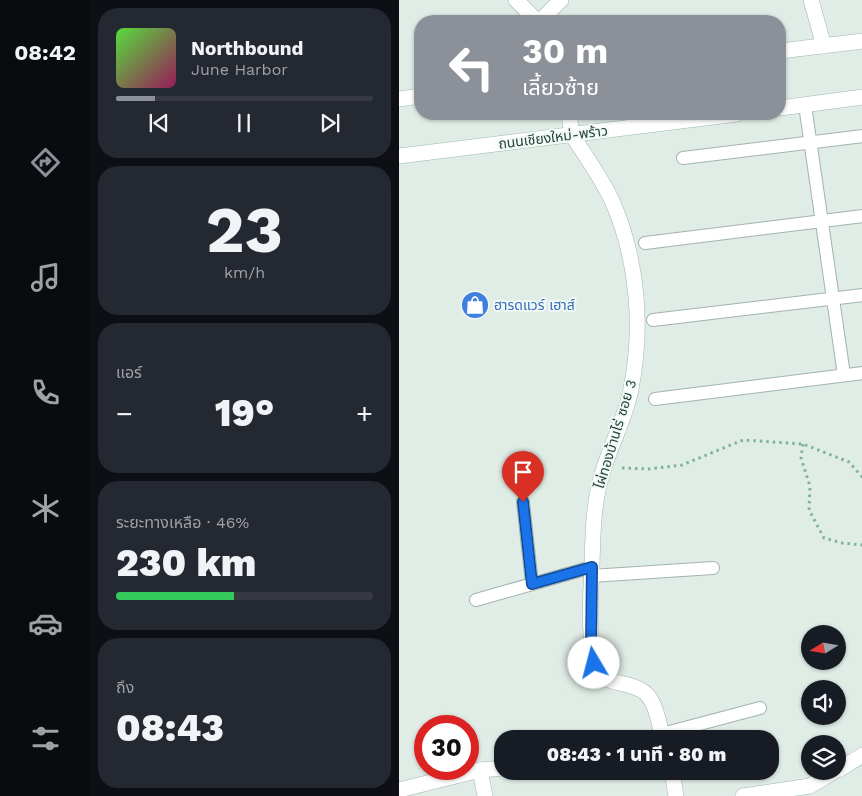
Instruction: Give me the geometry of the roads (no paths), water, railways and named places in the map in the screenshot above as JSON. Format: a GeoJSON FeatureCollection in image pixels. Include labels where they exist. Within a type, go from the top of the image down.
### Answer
{"type":"FeatureCollection","features":[{"type":"Feature","properties":{"kind":"street"},"geometry":{"type":"LineString","coordinates":[[516,0],[532,15]]}},
{"type":"Feature","properties":{"kind":"street"},"geometry":{"type":"LineString","coordinates":[[545,15],[561,0]]}},
{"type":"Feature","properties":{"kind":"street"},"geometry":{"type":"LineString","coordinates":[[811,0],[824,46]]}},
{"type":"Feature","properties":{"kind":"street"},"geometry":{"type":"LineString","coordinates":[[786,50],[862,41]]}},
{"type":"Feature","properties":{"kind":"street"},"geometry":{"type":"LineString","coordinates":[[399,99],[414,97]]}},
{"type":"Feature","properties":{"kind":"street"},"geometry":{"type":"LineString","coordinates":[[786,107],[862,98]]}},
{"type":"Feature","properties":{"kind":"street"},"geometry":{"type":"LineString","coordinates":[[570,120],[572,135]]}},
{"type":"Feature","properties":{"kind":"street","name":"ถนนเชียงใหม่-พร้าว"},"geometry":{"type":"LineString","coordinates":[[399,156],[690,120]]}},
{"type":"Feature","properties":{"kind":"street","name":"ไผ่ทองบ้านไร่ ซอย 3"},"geometry":{"type":"LineString","coordinates":[[572,135],[613,203],[628,248],[637,295],[637,346],[631,391],[594,503],[591,651],[597,674],[609,682],[642,690],[652,702],[661,730]]}},
{"type":"Feature","properties":{"kind":"street"},"geometry":{"type":"LineString","coordinates":[[846,764],[862,755]]}},
{"type":"Feature","properties":{"kind":"street"},"geometry":{"type":"LineString","coordinates":[[399,790],[480,770],[494,769]]}},
{"type":"Feature","properties":{"kind":"street"},"geometry":{"type":"LineString","coordinates":[[480,770],[485,796]]}},
{"type":"Feature","properties":{"kind":"street"},"geometry":{"type":"LineString","coordinates":[[674,780],[677,796]]}},
{"type":"Feature","properties":{"kind":"street"},"geometry":{"type":"LineString","coordinates":[[743,796],[810,786],[820,780]]}},
{"type":"Feature","properties":{"kind":"lane"},"geometry":{"type":"LineString","coordinates":[[805,105],[844,375]]}},
{"type":"Feature","properties":{"kind":"lane"},"geometry":{"type":"LineString","coordinates":[[683,158],[862,136]]}},
{"type":"Feature","properties":{"kind":"lane"},"geometry":{"type":"LineString","coordinates":[[645,244],[862,216]]}},
{"type":"Feature","properties":{"kind":"lane"},"geometry":{"type":"LineString","coordinates":[[653,320],[862,295]]}},
{"type":"Feature","properties":{"kind":"lane"},"geometry":{"type":"LineString","coordinates":[[655,399],[862,373]]}},
{"type":"Feature","properties":{"kind":"lane"},"geometry":{"type":"LineString","coordinates":[[523,502],[532,584]]}},
{"type":"Feature","properties":{"kind":"lane"},"geometry":{"type":"LineString","coordinates":[[476,600],[532,584],[592,572],[713,568]]}},
{"type":"Feature","properties":{"kind":"lane"},"geometry":{"type":"LineString","coordinates":[[686,730],[760,708]]}},
{"type":"Feature","properties":{"kind":"place","name":"ฮารดแวร์ เฮาส์"},"geometry":{"type":"Point","coordinates":[475,305]}}]}
